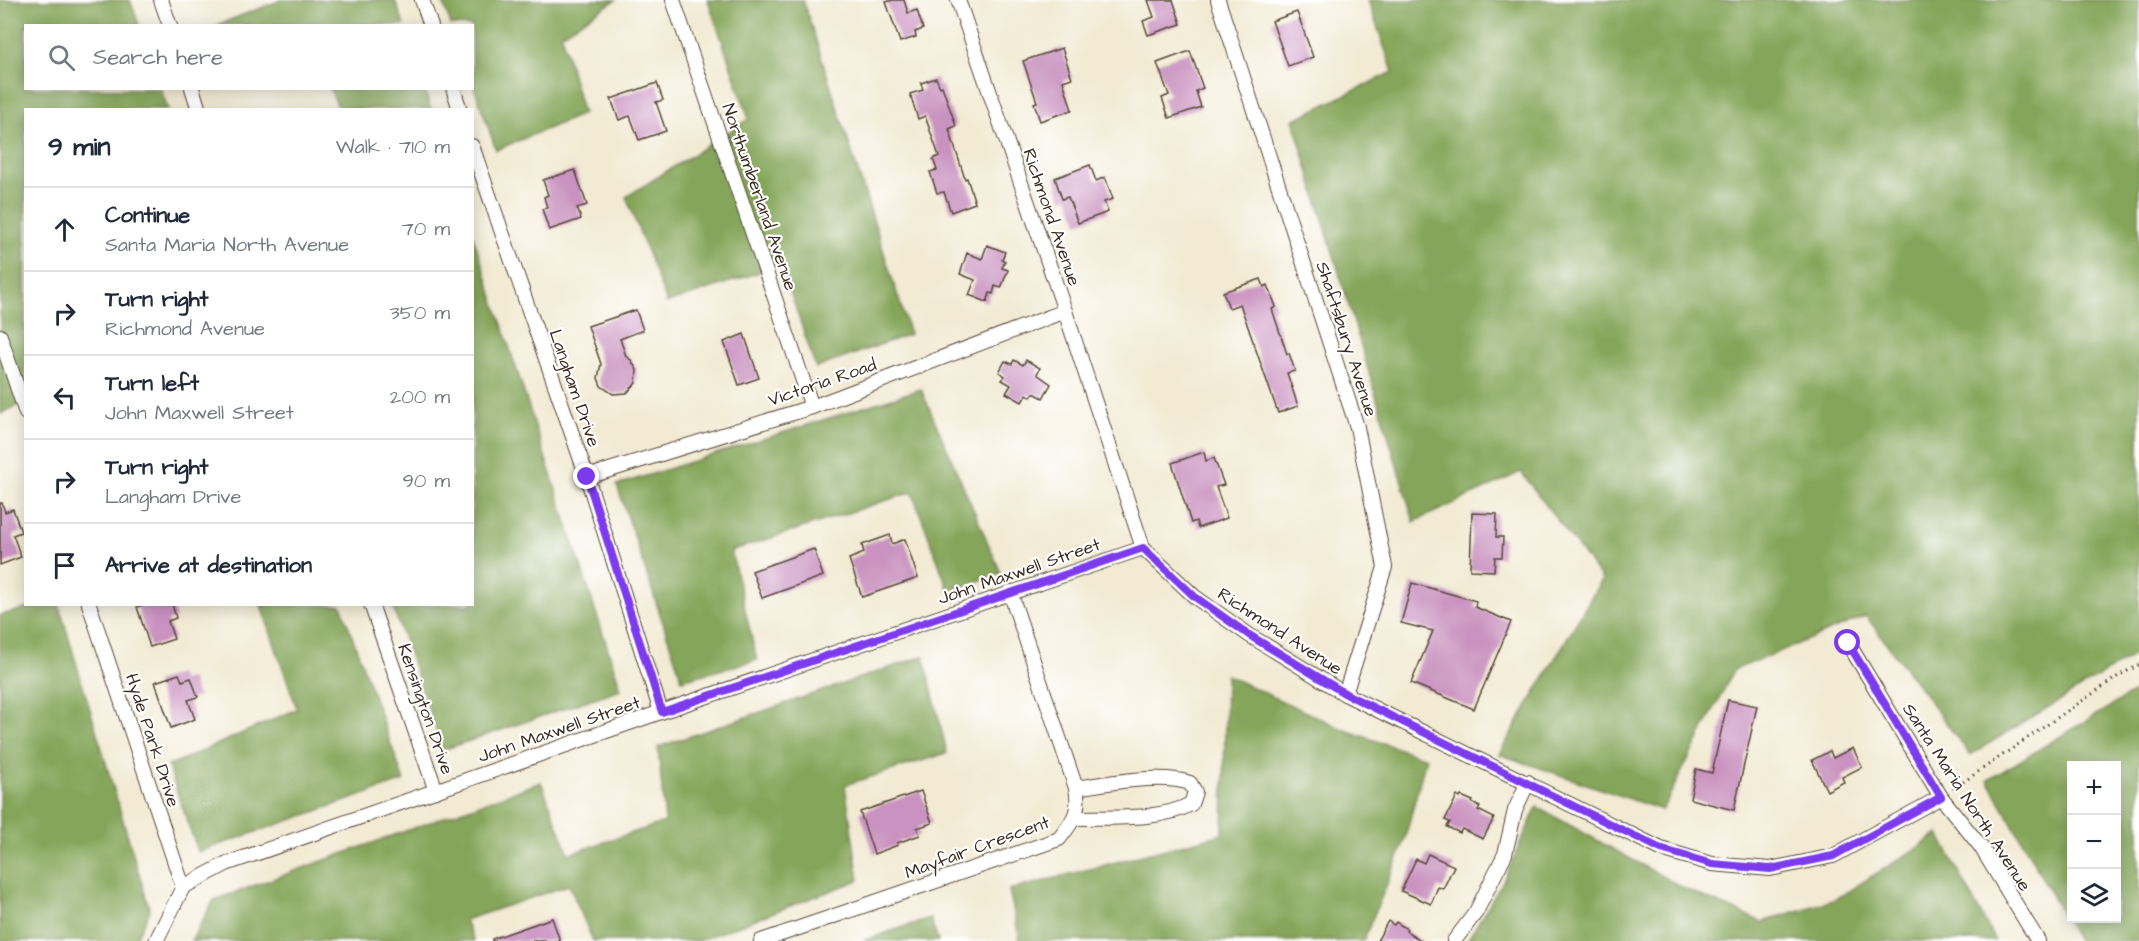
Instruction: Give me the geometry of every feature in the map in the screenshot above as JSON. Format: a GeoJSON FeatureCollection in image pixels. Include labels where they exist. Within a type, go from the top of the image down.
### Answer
{"type":"FeatureCollection","features":[{"type":"Feature","properties":{"kind":"street"},"geometry":{"type":"LineString","coordinates":[[161,0],[169,24]]}},
{"type":"Feature","properties":{"kind":"street"},"geometry":{"type":"LineString","coordinates":[[422,0],[430,24]]}},
{"type":"Feature","properties":{"kind":"street","name":"Northumberland Avenue"},"geometry":{"type":"LineString","coordinates":[[673,0],[812,406]]}},
{"type":"Feature","properties":{"kind":"street","name":"Richmond Avenue"},"geometry":{"type":"LineString","coordinates":[[958,0],[1065,311],[1143,548],[1195,597],[1249,635],[1346,694],[1661,849],[1712,864],[1770,869],[1833,856],[1941,797]]}},
{"type":"Feature","properties":{"kind":"street","name":"Shaftsbury Avenue"},"geometry":{"type":"LineString","coordinates":[[1218,0],[1357,427],[1385,567],[1346,694]]}},
{"type":"Feature","properties":{"kind":"street"},"geometry":{"type":"LineString","coordinates":[[193,90],[198,108]]}},
{"type":"Feature","properties":{"kind":"street"},"geometry":{"type":"LineString","coordinates":[[454,90],[459,108]]}},
{"type":"Feature","properties":{"kind":"street","name":"Langham Drive"},"geometry":{"type":"LineString","coordinates":[[474,152],[587,477],[662,712]]}},
{"type":"Feature","properties":{"kind":"street","name":"Victoria Road"},"geometry":{"type":"LineString","coordinates":[[587,477],[812,406],[1065,311]]}},
{"type":"Feature","properties":{"kind":"street"},"geometry":{"type":"LineString","coordinates":[[0,336],[24,407]]}},
{"type":"Feature","properties":{"kind":"street","name":"John Maxwell Street"},"geometry":{"type":"LineString","coordinates":[[183,887],[226,864],[1143,548]]}},
{"type":"Feature","properties":{"kind":"street","name":"Mayfair Crescent"},"geometry":{"type":"LineString","coordinates":[[761,941],[1059,839],[1075,818],[1079,799],[1076,788],[1010,592]]}},
{"type":"Feature","properties":{"kind":"street","name":"Hyde Park Drive"},"geometry":{"type":"LineString","coordinates":[[90,606],[183,887]]}},
{"type":"Feature","properties":{"kind":"street","name":"Kensington Drive"},"geometry":{"type":"LineString","coordinates":[[372,606],[436,791]]}},
{"type":"Feature","properties":{"kind":"street","name":"Santa Maria North Avenue"},"geometry":{"type":"LineString","coordinates":[[1848,643],[1941,797],[1981,847],[2038,941]]}},
{"type":"Feature","properties":{"kind":"street"},"geometry":{"type":"LineString","coordinates":[[1075,818],[1131,817],[1179,811],[1191,804],[1195,792],[1190,783],[1179,779],[1109,782],[1076,788]]}},
{"type":"Feature","properties":{"kind":"street"},"geometry":{"type":"LineString","coordinates":[[1454,941],[1476,912],[1505,854],[1515,810],[1528,782]]}},
{"type":"Feature","properties":{"kind":"street"},"geometry":{"type":"LineString","coordinates":[[156,941],[183,887]]}},
{"type":"Feature","properties":{"kind":"path"},"geometry":{"type":"LineString","coordinates":[[1941,797],[2120,675],[2139,665]]}},
{"type":"Feature","properties":{"kind":"green space"},"geometry":{"type":"Polygon","coordinates":[[[0,0],[130,0],[139,24],[24,24],[24,90],[161,90],[168,108],[24,108],[24,402],[0,414],[0,0]]]}},
{"type":"Feature","properties":{"kind":"green space"},"geometry":{"type":"Polygon","coordinates":[[[281,0],[395,0],[404,24],[220,24],[281,0]]]}},
{"type":"Feature","properties":{"kind":"green space"},"geometry":{"type":"Polygon","coordinates":[[[442,0],[616,0],[561,34],[583,114],[496,150],[474,87],[474,24],[451,24],[442,0]]]}},
{"type":"Feature","properties":{"kind":"green space"},"geometry":{"type":"Polygon","coordinates":[[[708,0],[803,0],[910,334],[816,368],[781,265],[667,303],[626,197],[749,119],[708,0]]]}},
{"type":"Feature","properties":{"kind":"green space"},"geometry":{"type":"Polygon","coordinates":[[[1368,0],[2139,0],[2139,652],[1970,755],[1866,616],[1734,670],[1662,810],[1499,754],[1602,579],[1521,472],[1414,522],[1293,120],[1393,72],[1368,0]]]}},
{"type":"Feature","properties":{"kind":"green space"},"geometry":{"type":"Polygon","coordinates":[[[330,90],[424,90],[431,108],[339,108],[330,90]]]}},
{"type":"Feature","properties":{"kind":"green space"},"geometry":{"type":"Polygon","coordinates":[[[474,239],[621,689],[443,750],[392,606],[474,606],[474,239]]]}},
{"type":"Feature","properties":{"kind":"green space"},"geometry":{"type":"Polygon","coordinates":[[[921,389],[1001,573],[949,591],[912,492],[731,551],[757,660],[682,680],[617,485],[921,389]]]}},
{"type":"Feature","properties":{"kind":"green space"},"geometry":{"type":"Polygon","coordinates":[[[37,606],[59,606],[150,911],[134,941],[0,941],[0,615],[37,606]]]}},
{"type":"Feature","properties":{"kind":"green space"},"geometry":{"type":"Polygon","coordinates":[[[261,606],[341,606],[404,781],[198,852],[168,766],[297,709],[261,606]]]}},
{"type":"Feature","properties":{"kind":"green space"},"geometry":{"type":"Polygon","coordinates":[[[924,656],[947,753],[845,785],[859,880],[698,941],[593,941],[569,885],[465,920],[474,941],[191,941],[214,900],[541,782],[569,854],[665,822],[658,747],[924,656]]]}},
{"type":"Feature","properties":{"kind":"green space"},"geometry":{"type":"Polygon","coordinates":[[[1226,675],[1345,730],[1426,758],[1403,846],[1363,941],[1020,941],[1009,890],[1223,834],[1226,675]]]}},
{"type":"Feature","properties":{"kind":"green space"},"geometry":{"type":"Polygon","coordinates":[[[2139,689],[2139,941],[2077,941],[2067,923],[2121,923],[2121,761],[2067,761],[2067,923],[1988,780],[2139,689]]]}},
{"type":"Feature","properties":{"kind":"green space"},"geometry":{"type":"Polygon","coordinates":[[[1537,807],[1685,889],[1762,922],[1836,899],[1939,834],[1995,941],[1467,941],[1502,883],[1537,807]]]}},
{"type":"Feature","properties":{"kind":"green space"},"geometry":{"type":"Polygon","coordinates":[[[930,918],[938,941],[863,941],[930,918]]]}},
{"type":"Feature","properties":{"kind":"building"},"geometry":{"type":"Polygon","coordinates":[[[904,0],[908,13],[917,10],[923,29],[915,32],[916,37],[900,42],[886,2],[904,0]]]}},
{"type":"Feature","properties":{"kind":"building"},"geometry":{"type":"Polygon","coordinates":[[[1148,0],[1173,0],[1181,24],[1148,35],[1143,21],[1154,17],[1148,0]]]}},
{"type":"Feature","properties":{"kind":"building"},"geometry":{"type":"Polygon","coordinates":[[[1297,12],[1313,57],[1288,66],[1272,21],[1297,12]]]}},
{"type":"Feature","properties":{"kind":"building"},"geometry":{"type":"Polygon","coordinates":[[[1062,48],[1072,78],[1063,81],[1072,110],[1040,121],[1034,103],[1037,102],[1023,61],[1062,48]]]}},
{"type":"Feature","properties":{"kind":"building"},"geometry":{"type":"Polygon","coordinates":[[[1190,51],[1203,88],[1196,91],[1201,107],[1169,118],[1162,98],[1169,95],[1157,63],[1190,51]]]}},
{"type":"Feature","properties":{"kind":"building"},"geometry":{"type":"Polygon","coordinates":[[[936,78],[940,87],[942,86],[956,126],[949,129],[975,203],[951,212],[944,192],[937,193],[930,172],[937,170],[933,159],[939,156],[925,116],[918,119],[910,94],[923,90],[921,83],[936,78]]]}},
{"type":"Feature","properties":{"kind":"building"},"geometry":{"type":"Polygon","coordinates":[[[657,83],[663,100],[656,102],[666,131],[639,140],[630,116],[619,120],[611,99],[657,83]]]}},
{"type":"Feature","properties":{"kind":"building"},"geometry":{"type":"Polygon","coordinates":[[[1090,165],[1096,181],[1105,177],[1113,199],[1104,202],[1108,212],[1078,223],[1068,197],[1062,199],[1055,178],[1090,165]]]}},
{"type":"Feature","properties":{"kind":"building"},"geometry":{"type":"Polygon","coordinates":[[[575,170],[587,205],[577,208],[581,219],[549,230],[542,209],[547,208],[544,197],[548,195],[543,180],[575,170]]]}},
{"type":"Feature","properties":{"kind":"building"},"geometry":{"type":"Polygon","coordinates":[[[987,245],[1005,252],[1002,268],[1008,270],[1001,288],[995,286],[987,302],[969,295],[975,280],[960,274],[967,253],[982,259],[987,245]]]}},
{"type":"Feature","properties":{"kind":"building"},"geometry":{"type":"Polygon","coordinates":[[[1261,279],[1264,287],[1268,285],[1276,307],[1272,309],[1295,371],[1287,373],[1298,406],[1278,413],[1240,304],[1229,308],[1223,292],[1261,279]]]}},
{"type":"Feature","properties":{"kind":"building"},"geometry":{"type":"Polygon","coordinates":[[[636,310],[643,330],[620,339],[626,356],[637,370],[636,383],[627,393],[613,394],[601,386],[598,378],[601,364],[588,326],[636,310]]]}},
{"type":"Feature","properties":{"kind":"building"},"geometry":{"type":"Polygon","coordinates":[[[744,334],[759,378],[739,385],[724,342],[744,334]]]}},
{"type":"Feature","properties":{"kind":"building"},"geometry":{"type":"Polygon","coordinates":[[[1014,360],[1023,365],[1026,360],[1040,368],[1037,374],[1051,384],[1043,398],[1034,393],[1031,397],[1027,394],[1022,402],[1006,393],[1011,385],[1002,380],[1005,376],[999,372],[1005,361],[1012,364],[1014,360]]]}},
{"type":"Feature","properties":{"kind":"building"},"geometry":{"type":"Polygon","coordinates":[[[1204,452],[1206,461],[1214,458],[1224,485],[1216,487],[1227,518],[1198,528],[1196,521],[1191,523],[1172,463],[1204,452]]]}},
{"type":"Feature","properties":{"kind":"building"},"geometry":{"type":"Polygon","coordinates":[[[0,503],[5,512],[13,509],[21,532],[13,535],[21,557],[0,565],[0,503]]]}},
{"type":"Feature","properties":{"kind":"building"},"geometry":{"type":"Polygon","coordinates":[[[1472,513],[1497,514],[1496,537],[1503,537],[1502,557],[1495,557],[1494,571],[1470,570],[1472,513]]]}},
{"type":"Feature","properties":{"kind":"building"},"geometry":{"type":"Polygon","coordinates":[[[890,535],[892,544],[905,539],[918,578],[862,597],[849,559],[864,553],[862,545],[890,535]]]}},
{"type":"Feature","properties":{"kind":"building"},"geometry":{"type":"Polygon","coordinates":[[[814,549],[823,576],[762,598],[752,571],[814,549]]]}},
{"type":"Feature","properties":{"kind":"building"},"geometry":{"type":"Polygon","coordinates":[[[1412,583],[1476,601],[1475,607],[1511,622],[1474,709],[1411,683],[1433,631],[1401,623],[1412,583]]]}},
{"type":"Feature","properties":{"kind":"building"},"geometry":{"type":"Polygon","coordinates":[[[173,606],[176,618],[168,621],[174,639],[150,647],[137,607],[173,606]]]}},
{"type":"Feature","properties":{"kind":"building"},"geometry":{"type":"Polygon","coordinates":[[[179,674],[182,681],[191,678],[198,697],[188,700],[195,719],[171,728],[155,682],[179,674]]]}},
{"type":"Feature","properties":{"kind":"building"},"geometry":{"type":"Polygon","coordinates":[[[1728,700],[1757,706],[1734,810],[1690,799],[1696,769],[1712,773],[1728,700]]]}},
{"type":"Feature","properties":{"kind":"building"},"geometry":{"type":"Polygon","coordinates":[[[1853,748],[1862,767],[1842,777],[1844,782],[1827,791],[1812,760],[1830,751],[1833,758],[1853,748]]]}},
{"type":"Feature","properties":{"kind":"building"},"geometry":{"type":"Polygon","coordinates":[[[921,791],[932,823],[917,828],[920,835],[874,854],[860,812],[921,791]]]}},
{"type":"Feature","properties":{"kind":"building"},"geometry":{"type":"Polygon","coordinates":[[[1457,796],[1473,801],[1472,803],[1480,807],[1478,810],[1494,818],[1483,839],[1462,829],[1460,833],[1447,827],[1450,822],[1445,820],[1457,796]]]}},
{"type":"Feature","properties":{"kind":"building"},"geometry":{"type":"Polygon","coordinates":[[[1428,854],[1454,866],[1443,889],[1438,887],[1431,904],[1401,891],[1416,859],[1424,863],[1428,854]]]}},
{"type":"Feature","properties":{"kind":"building"},"geometry":{"type":"Polygon","coordinates":[[[552,918],[560,941],[492,941],[492,939],[552,918]]]}},
{"type":"Feature","properties":{"kind":"building"},"geometry":{"type":"Polygon","coordinates":[[[1388,921],[1394,925],[1396,922],[1422,941],[1377,941],[1388,921]]]}},
{"type":"Feature","properties":{"kind":"route"},"geometry":{"type":"LineString","coordinates":[[587,477],[662,712],[1143,548],[1195,597],[1249,635],[1346,694],[1661,849],[1712,864],[1770,869],[1833,856],[1941,797],[1848,643]]}}]}
